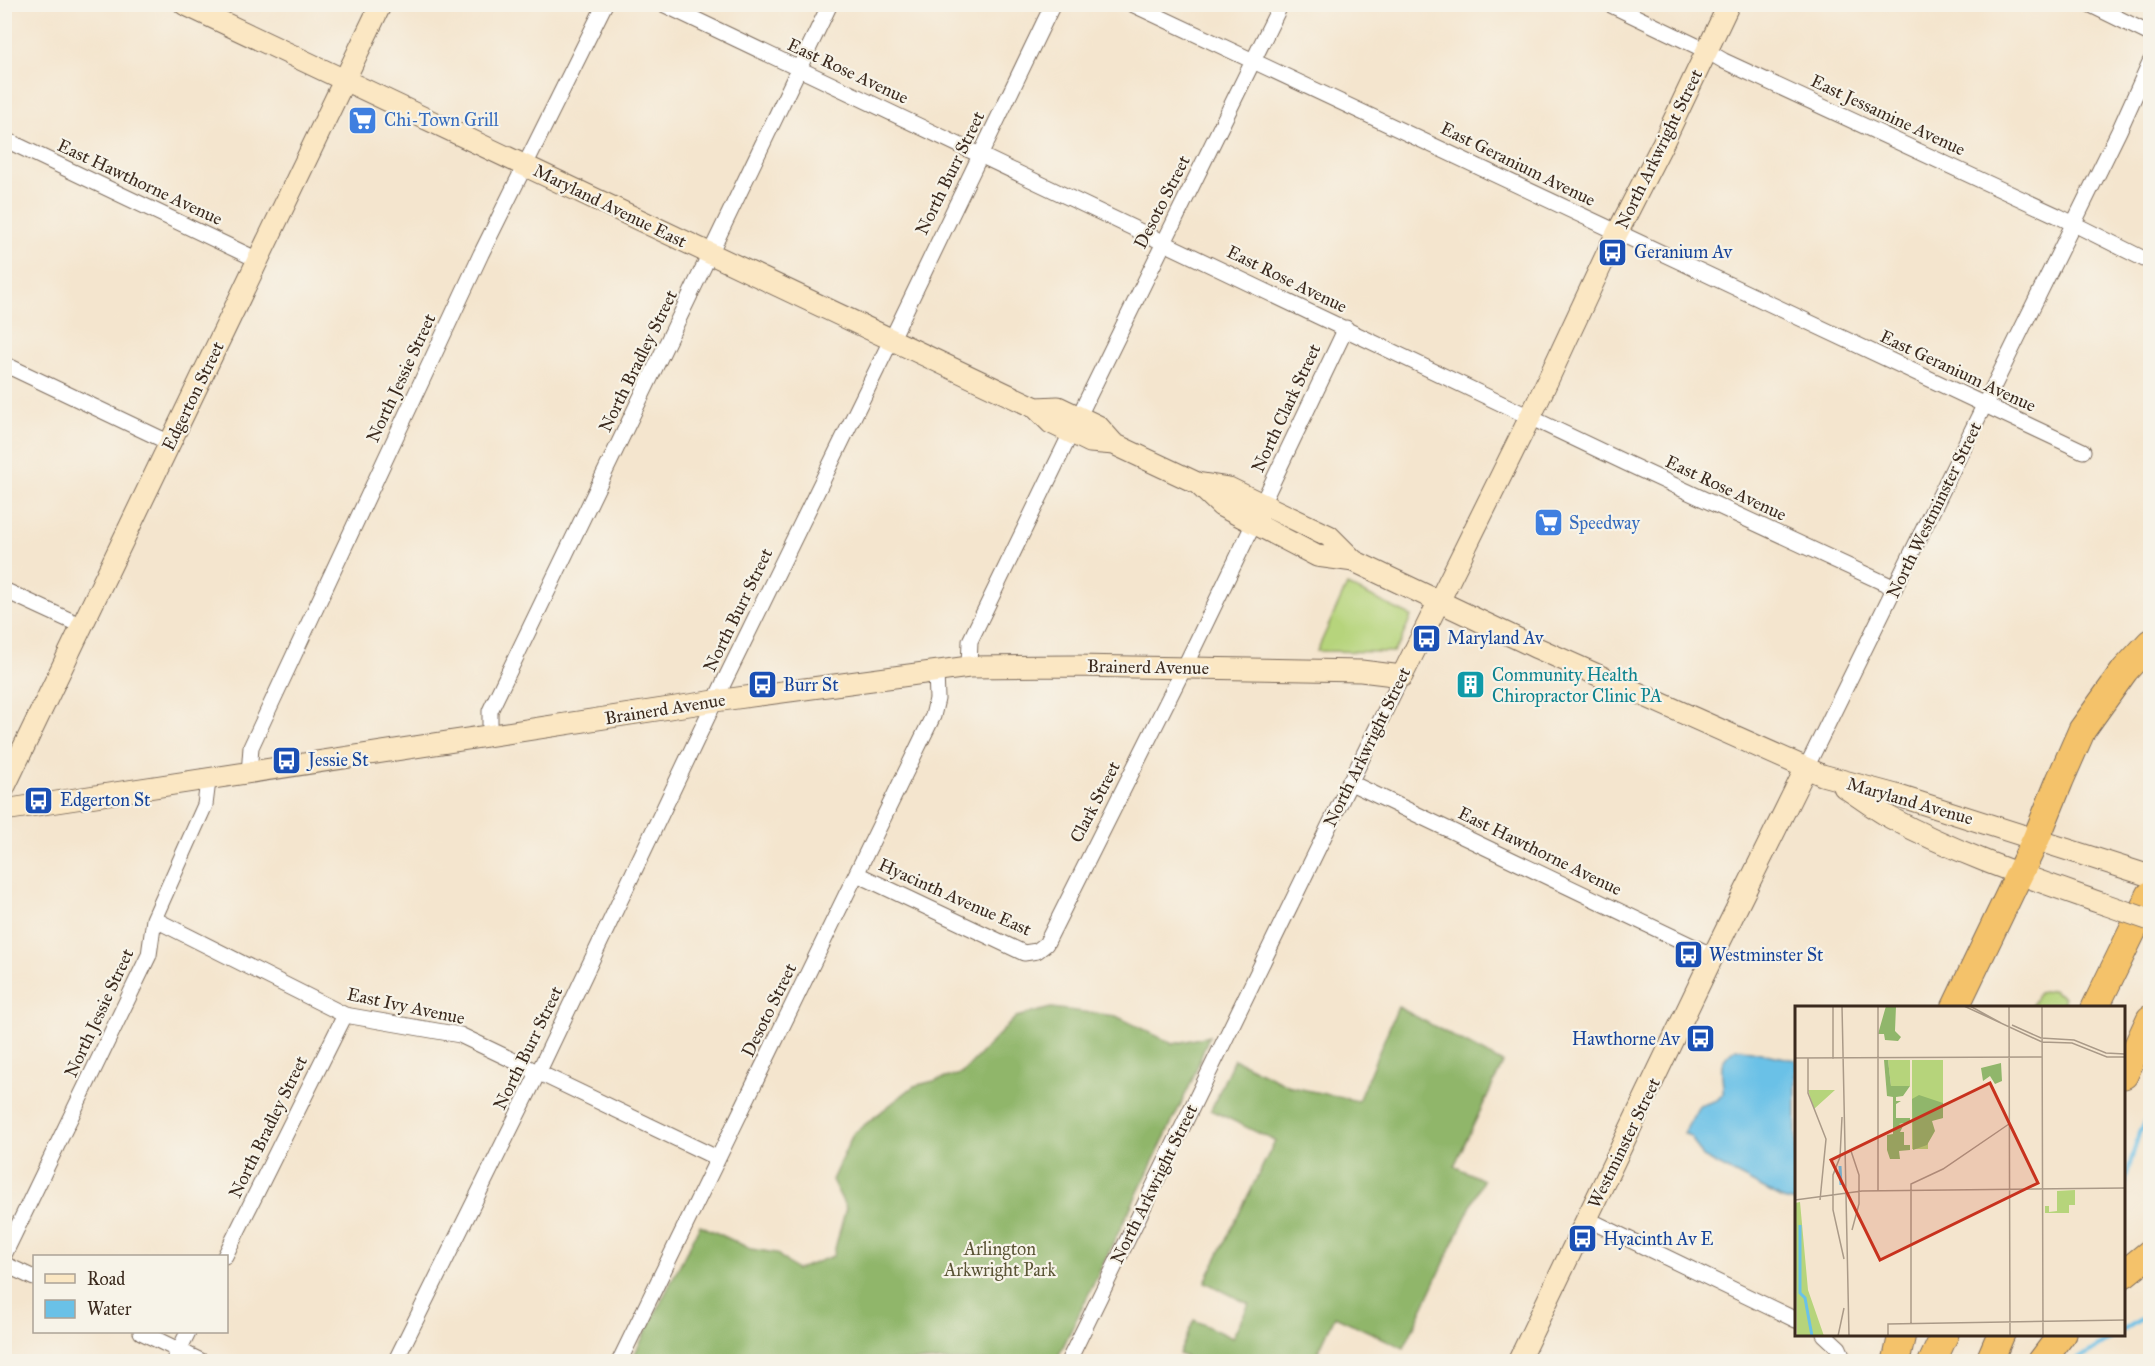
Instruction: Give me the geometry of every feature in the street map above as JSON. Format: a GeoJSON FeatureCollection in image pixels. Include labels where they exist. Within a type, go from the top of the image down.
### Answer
{"type":"FeatureCollection","features":[{"type":"Feature","properties":{"kind":"highway"},"geometry":{"type":"LineString","coordinates":[[1956,1006],[2036,839],[2082,730],[2125,670],[2151,643]]}},
{"type":"Feature","properties":{"kind":"highway"},"geometry":{"type":"LineString","coordinates":[[2096,1006],[2151,895]]}},
{"type":"Feature","properties":{"kind":"highway"},"geometry":{"type":"LineString","coordinates":[[2125,1073],[2151,1019]]}},
{"type":"Feature","properties":{"kind":"highway"},"geometry":{"type":"LineString","coordinates":[[2125,1273],[2151,1253]]}},
{"type":"Feature","properties":{"kind":"highway"},"geometry":{"type":"LineString","coordinates":[[1896,1362],[1902,1336]]}},
{"type":"Feature","properties":{"kind":"highway"},"geometry":{"type":"LineString","coordinates":[[1932,1362],[1945,1336]]}},
{"type":"Feature","properties":{"kind":"highway"},"geometry":{"type":"LineString","coordinates":[[1989,1362],[2001,1336]]}},
{"type":"Feature","properties":{"kind":"highway"},"geometry":{"type":"LineString","coordinates":[[2042,1362],[2061,1336]]}},
{"type":"Feature","properties":{"kind":"street","name":"Maryland Avenue East"},"geometry":{"type":"LineString","coordinates":[[184,4],[1036,408],[1058,407],[1075,425],[1098,426],[1114,444],[1197,483],[1229,488],[1258,514],[1329,536],[1354,561],[1831,779]]}},
{"type":"Feature","properties":{"kind":"street","name":"Edgerton Street"},"geometry":{"type":"LineString","coordinates":[[4,788],[381,4]]}},
{"type":"Feature","properties":{"kind":"street","name":"North Jessie Street"},"geometry":{"type":"LineString","coordinates":[[249,774],[251,747],[481,254],[605,4]]}},
{"type":"Feature","properties":{"kind":"street","name":"East Rose Avenue"},"geometry":{"type":"LineString","coordinates":[[663,4],[1530,417],[1895,588]]}},
{"type":"Feature","properties":{"kind":"street","name":"North Bradley Street"},"geometry":{"type":"LineString","coordinates":[[490,736],[490,711],[830,4]]}},
{"type":"Feature","properties":{"kind":"street","name":"North Burr Street"},"geometry":{"type":"LineString","coordinates":[[395,1362],[538,1073],[715,701],[1053,4]]}},
{"type":"Feature","properties":{"kind":"street","name":"East Geranium Avenue"},"geometry":{"type":"LineString","coordinates":[[1132,4],[2084,451]]}},
{"type":"Feature","properties":{"kind":"street","name":"Desoto Street"},"geometry":{"type":"LineString","coordinates":[[969,667],[970,641],[1281,4]]}},
{"type":"Feature","properties":{"kind":"street","name":"East Jessamine Avenue"},"geometry":{"type":"LineString","coordinates":[[1609,4],[1724,61],[2074,223],[2151,262]]}},
{"type":"Feature","properties":{"kind":"street","name":"North Arkwright Street"},"geometry":{"type":"LineString","coordinates":[[1068,1362],[1349,782],[1530,417],[1729,4]]}},
{"type":"Feature","properties":{"kind":"street"},"geometry":{"type":"LineString","coordinates":[[2089,4],[2151,34]]}},
{"type":"Feature","properties":{"kind":"street","name":"North Westminster Street"},"geometry":{"type":"LineString","coordinates":[[1713,956],[1985,405],[2151,62]]}},
{"type":"Feature","properties":{"kind":"street","name":"East Hawthorne Avenue"},"geometry":{"type":"LineString","coordinates":[[4,139],[258,260]]}},
{"type":"Feature","properties":{"kind":"street","name":"North Clark Street"},"geometry":{"type":"LineString","coordinates":[[1184,668],[1346,328]]}},
{"type":"Feature","properties":{"kind":"street"},"geometry":{"type":"LineString","coordinates":[[4,364],[170,443]]}},
{"type":"Feature","properties":{"kind":"street"},"geometry":{"type":"LineString","coordinates":[[4,590],[82,627]]}},
{"type":"Feature","properties":{"kind":"street","name":"Brainerd Avenue"},"geometry":{"type":"LineString","coordinates":[[4,810],[208,781],[715,701],[969,667],[1361,671],[1402,676]]}},
{"type":"Feature","properties":{"kind":"street","name":"Clark Street"},"geometry":{"type":"LineString","coordinates":[[1037,951],[1046,944],[1184,668]]}},
{"type":"Feature","properties":{"kind":"street","name":"Desoto Street"},"geometry":{"type":"LineString","coordinates":[[619,1362],[933,716],[937,699],[936,671]]}},
{"type":"Feature","properties":{"kind":"street","name":"Maryland Avenue"},"geometry":{"type":"LineString","coordinates":[[1831,779],[1896,795],[2151,876]]}},
{"type":"Feature","properties":{"kind":"street","name":"Maryland Avenue"},"geometry":{"type":"LineString","coordinates":[[1831,779],[1890,818],[2019,876],[2151,920]]}},
{"type":"Feature","properties":{"kind":"street","name":"North Jessie Street"},"geometry":{"type":"LineString","coordinates":[[4,1255],[149,955],[154,919],[205,805],[208,781]]}},
{"type":"Feature","properties":{"kind":"street","name":"East Hawthorne Avenue"},"geometry":{"type":"LineString","coordinates":[[1349,782],[1713,956]]}},
{"type":"Feature","properties":{"kind":"street","name":"Hyacinth Avenue East"},"geometry":{"type":"LineString","coordinates":[[857,874],[1024,953],[1037,951]]}},
{"type":"Feature","properties":{"kind":"street","name":"East Ivy Avenue"},"geometry":{"type":"LineString","coordinates":[[154,919],[345,1015],[460,1035],[717,1158]]}},
{"type":"Feature","properties":{"kind":"street","name":"Westminster Street"},"geometry":{"type":"LineString","coordinates":[[1518,1362],[1713,956]]}},
{"type":"Feature","properties":{"kind":"street","name":"North Bradley Street"},"geometry":{"type":"LineString","coordinates":[[226,1255],[345,1015]]}},
{"type":"Feature","properties":{"kind":"street"},"geometry":{"type":"LineString","coordinates":[[1587,1219],[1795,1319]]}},
{"type":"Feature","properties":{"kind":"street"},"geometry":{"type":"LineString","coordinates":[[4,1264],[33,1278]]}},
{"type":"Feature","properties":{"kind":"street"},"geometry":{"type":"LineString","coordinates":[[142,1333],[176,1356],[203,1362]]}},
{"type":"Feature","properties":{"kind":"street"},"geometry":{"type":"LineString","coordinates":[[176,1356],[188,1333]]}},
{"type":"Feature","properties":{"kind":"street"},"geometry":{"type":"LineString","coordinates":[[1825,1336],[1839,1348],[1845,1359]]}},
{"type":"Feature","properties":{"kind":"green space"},"geometry":{"type":"Polygon","coordinates":[[[1347,585],[1411,616],[1400,643],[1393,652],[1317,651],[1347,585]]]}},
{"type":"Feature","properties":{"kind":"green space"},"geometry":{"type":"Polygon","coordinates":[[[2052,990],[2064,997],[2064,1006],[2032,1006],[2038,993],[2052,990]]]}},
{"type":"Feature","properties":{"kind":"green space"},"geometry":{"type":"Polygon","coordinates":[[[1398,1007],[1503,1063],[1454,1166],[1483,1180],[1404,1348],[1335,1316],[1314,1361],[1194,1361],[1179,1354],[1194,1320],[1232,1338],[1249,1304],[1205,1282],[1275,1141],[1211,1110],[1234,1059],[1292,1087],[1358,1101],[1398,1007]]]}},
{"type":"Feature","properties":{"kind":"green space","name":"Arlington Arkwright Park"},"geometry":{"type":"Polygon","coordinates":[[[1051,1008],[1116,1016],[1173,1044],[1209,1036],[1191,1083],[1056,1361],[631,1361],[700,1225],[751,1249],[776,1253],[796,1270],[833,1256],[846,1208],[832,1180],[853,1134],[914,1086],[961,1074],[1016,1017],[1051,1008]]]}},
{"type":"Feature","properties":{"kind":"water"},"geometry":{"type":"Polygon","coordinates":[[[1736,1048],[1795,1060],[1795,1202],[1783,1199],[1703,1157],[1691,1137],[1684,1133],[1699,1106],[1717,1100],[1723,1094],[1722,1064],[1729,1053],[1736,1048]]]}},
{"type":"Feature","properties":{"kind":"waterway"},"geometry":{"type":"LineString","coordinates":[[2125,1182],[2139,1133],[2150,1110]]}},
{"type":"Feature","properties":{"kind":"waterway"},"geometry":{"type":"LineString","coordinates":[[2125,1329],[2150,1313]]}},
{"type":"Feature","properties":{"kind":"waterway"},"geometry":{"type":"LineString","coordinates":[[2074,1362],[2114,1336]]}},
{"type":"Feature","properties":{"kind":"place","name":"Chi-Town Grill"},"geometry":{"type":"Point","coordinates":[363,120]}},
{"type":"Feature","properties":{"kind":"place","name":"Geranium Av"},"geometry":{"type":"Point","coordinates":[1613,252]}},
{"type":"Feature","properties":{"kind":"place","name":"Speedway"},"geometry":{"type":"Point","coordinates":[1548,523]}},
{"type":"Feature","properties":{"kind":"place","name":"Maryland Av"},"geometry":{"type":"Point","coordinates":[1426,638]}},
{"type":"Feature","properties":{"kind":"place","name":"Burr St"},"geometry":{"type":"Point","coordinates":[762,685]}},
{"type":"Feature","properties":{"kind":"place","name":"Community Health Chiropractor Clinic PA"},"geometry":{"type":"Point","coordinates":[1471,685]}},
{"type":"Feature","properties":{"kind":"place","name":"Jessie St"},"geometry":{"type":"Point","coordinates":[287,760]}},
{"type":"Feature","properties":{"kind":"place","name":"Edgerton St"},"geometry":{"type":"Point","coordinates":[39,800]}},
{"type":"Feature","properties":{"kind":"place","name":"Westminster St"},"geometry":{"type":"Point","coordinates":[1688,955]}},
{"type":"Feature","properties":{"kind":"place","name":"Hawthorne Av"},"geometry":{"type":"Point","coordinates":[1701,1039]}},
{"type":"Feature","properties":{"kind":"place","name":"Hyacinth Av E"},"geometry":{"type":"Point","coordinates":[1582,1239]}}]}
